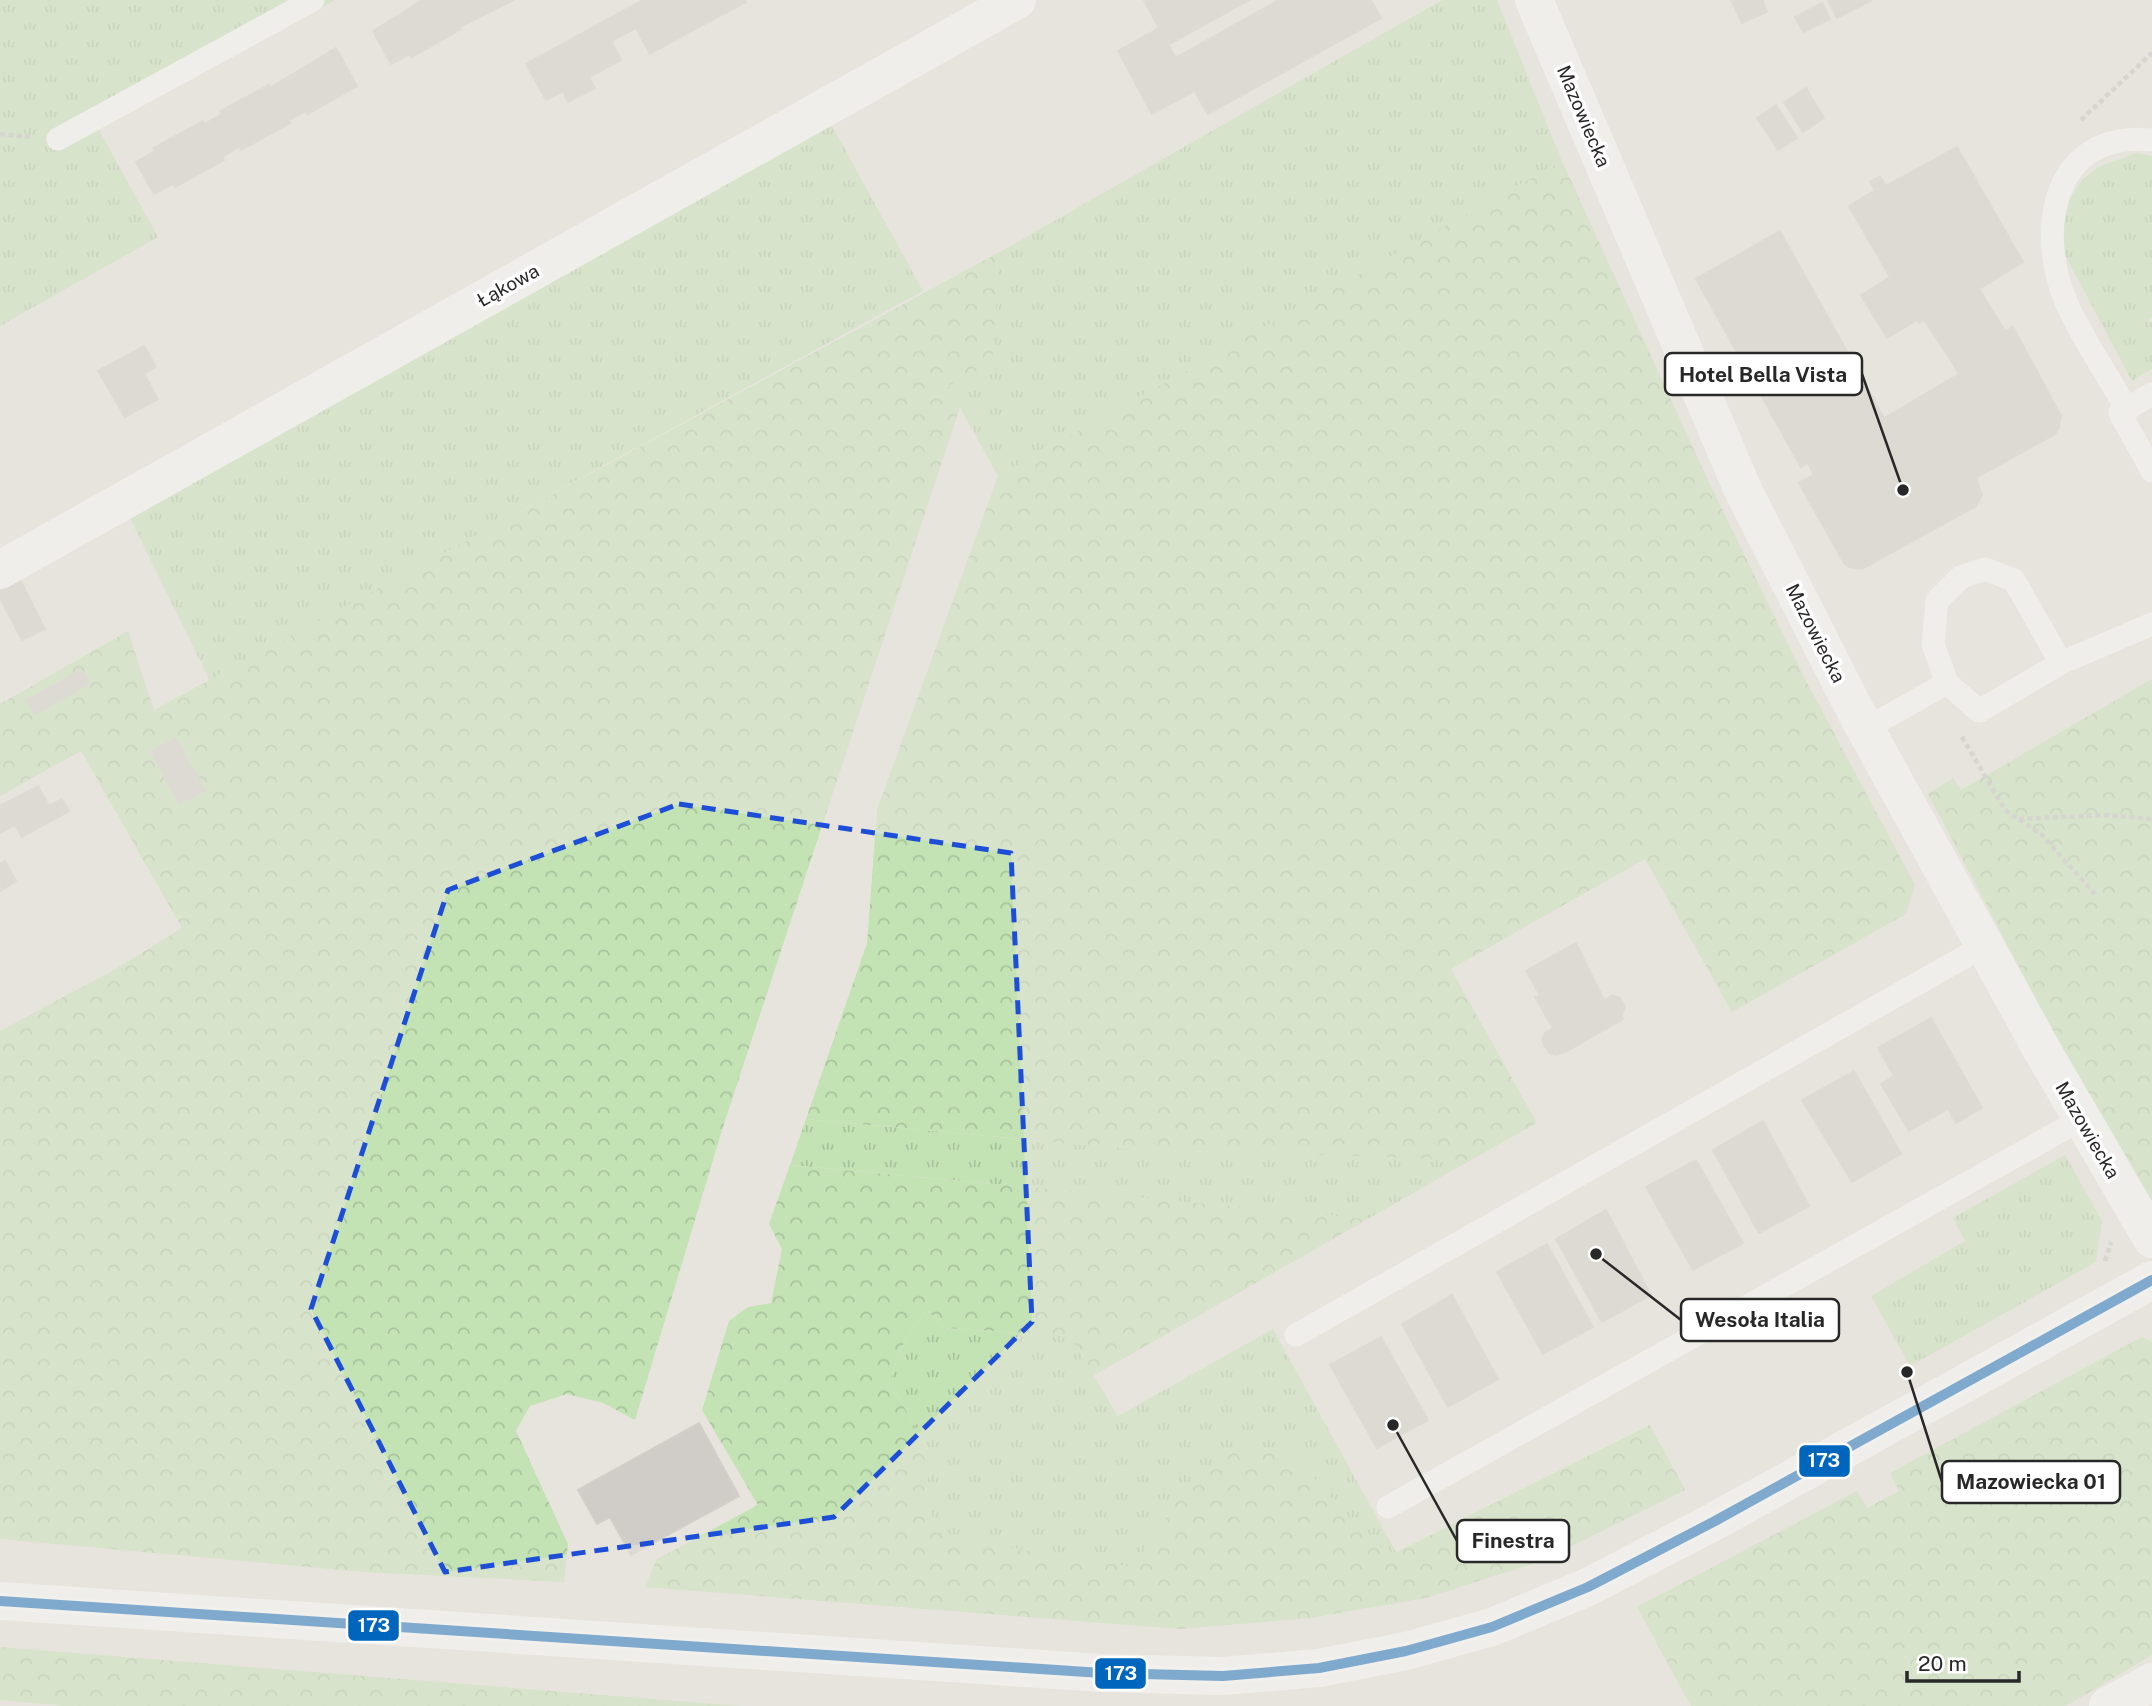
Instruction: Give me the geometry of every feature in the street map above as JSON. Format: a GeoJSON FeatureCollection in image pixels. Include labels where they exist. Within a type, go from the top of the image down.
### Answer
{"type":"FeatureCollection","features":[{"type":"Feature","properties":{"kind":"street","name":"Łąkowa"},"geometry":{"type":"LineString","coordinates":[[0,570],[1017,0]]}},
{"type":"Feature","properties":{"kind":"street","name":"Mazowiecka"},"geometry":{"type":"LineString","coordinates":[[1534,0],[1743,490],[1866,729],[1984,946],[2152,1240]]}},
{"type":"Feature","properties":{"kind":"street"},"geometry":{"type":"LineString","coordinates":[[0,1601],[1102,1673],[1223,1676],[1319,1668],[1406,1651],[1492,1628],[1588,1587],[1903,1419],[2152,1280]]}},
{"type":"Feature","properties":{"kind":"street"},"geometry":{"type":"LineString","coordinates":[[2108,1706],[2152,1682]]}},
{"type":"Feature","properties":{"kind":"lane"},"geometry":{"type":"LineString","coordinates":[[58,139],[313,0]]}},
{"type":"Feature","properties":{"kind":"lane"},"geometry":{"type":"LineString","coordinates":[[2126,408],[2067,303],[2056,272],[2052,243],[2055,207],[2073,164],[2098,147],[2127,138],[2152,140]]}},
{"type":"Feature","properties":{"kind":"lane"},"geometry":{"type":"LineString","coordinates":[[2152,394],[2120,413],[2152,471]]}},
{"type":"Feature","properties":{"kind":"lane"},"geometry":{"type":"LineString","coordinates":[[2061,663],[2014,580],[1985,569],[1961,577],[1937,601],[1933,644],[1947,683],[1979,710],[2061,663],[2152,624]]}},
{"type":"Feature","properties":{"kind":"lane"},"geometry":{"type":"LineString","coordinates":[[1866,729],[1947,683]]}},
{"type":"Feature","properties":{"kind":"lane"},"geometry":{"type":"LineString","coordinates":[[1296,1335],[1984,946]]}},
{"type":"Feature","properties":{"kind":"lane"},"geometry":{"type":"LineString","coordinates":[[1388,1507],[2082,1119]]}},
{"type":"Feature","properties":{"kind":"path"},"geometry":{"type":"LineString","coordinates":[[2073,164],[2068,135],[2152,53]]}},
{"type":"Feature","properties":{"kind":"path"},"geometry":{"type":"LineString","coordinates":[[1947,683],[1954,724],[2005,810],[2041,834],[2095,894]]}},
{"type":"Feature","properties":{"kind":"path"},"geometry":{"type":"LineString","coordinates":[[2018,819],[2105,815],[2152,818]]}},
{"type":"Feature","properties":{"kind":"highlighted area"},"geometry":{"type":"Polygon","coordinates":[[[679,804],[1011,853],[1032,1322],[834,1517],[445,1572],[311,1309],[448,890],[679,804]]]}},
{"type":"Feature","properties":{"kind":"green space"},"geometry":{"type":"Polygon","coordinates":[[[0,0],[335,0],[99,130],[158,237],[0,326],[0,0]]]}},
{"type":"Feature","properties":{"kind":"green space"},"geometry":{"type":"Polygon","coordinates":[[[1442,0],[1497,0],[1562,161],[998,476],[948,386],[993,361],[998,253],[1442,0]]]}},
{"type":"Feature","properties":{"kind":"green space"},"geometry":{"type":"Polygon","coordinates":[[[827,117],[923,291],[210,681],[124,506],[827,117]]]}},
{"type":"Feature","properties":{"kind":"green space"},"geometry":{"type":"Polygon","coordinates":[[[2137,153],[2152,156],[2152,317],[2149,321],[2152,323],[2152,369],[2132,381],[2064,253],[2062,224],[2071,197],[2083,179],[2098,167],[2137,153]]]}},
{"type":"Feature","properties":{"kind":"green space"},"geometry":{"type":"Polygon","coordinates":[[[1562,161],[1705,474],[1803,675],[1915,885],[1906,914],[1732,1012],[1645,859],[1451,969],[1537,1123],[1471,1160],[1128,1149],[806,1119],[867,943],[877,810],[998,476],[1562,161]]]}},
{"type":"Feature","properties":{"kind":"green space"},"geometry":{"type":"Polygon","coordinates":[[[998,253],[993,362],[948,386],[960,407],[722,1130],[635,1420],[603,1403],[567,1394],[530,1406],[516,1431],[568,1544],[564,1582],[363,1572],[0,1539],[0,1031],[114,970],[182,928],[81,751],[0,796],[0,704],[128,631],[154,710],[998,253]]]}},
{"type":"Feature","properties":{"kind":"green space"},"geometry":{"type":"Polygon","coordinates":[[[2152,679],[2152,1200],[2137,1191],[1928,794],[1953,778],[1961,790],[2152,679]]]}},
{"type":"Feature","properties":{"kind":"green space"},"geometry":{"type":"Polygon","coordinates":[[[806,1119],[1128,1149],[1471,1160],[1368,1219],[790,1165],[806,1119]]]}},
{"type":"Feature","properties":{"kind":"green space"},"geometry":{"type":"Polygon","coordinates":[[[2065,1155],[2102,1221],[2096,1262],[1910,1366],[1871,1296],[1965,1241],[1953,1218],[2065,1155]]]}},
{"type":"Feature","properties":{"kind":"green space"},"geometry":{"type":"Polygon","coordinates":[[[790,1165],[1368,1219],[1093,1376],[1070,1336],[945,1328],[927,1310],[905,1340],[889,1381],[931,1454],[924,1508],[955,1540],[1133,1567],[1174,1505],[1237,1447],[1286,1449],[1387,1557],[1650,1425],[1685,1490],[1541,1561],[1426,1598],[1310,1618],[1180,1629],[645,1587],[657,1559],[758,1505],[702,1410],[729,1321],[748,1307],[771,1303],[782,1249],[769,1224],[790,1165]]]}},
{"type":"Feature","properties":{"kind":"green space"},"geometry":{"type":"Polygon","coordinates":[[[927,1310],[945,1328],[1070,1336],[1118,1416],[1273,1329],[1397,1554],[1387,1557],[1286,1449],[1237,1447],[1174,1505],[1133,1567],[955,1540],[924,1508],[931,1454],[889,1381],[905,1340],[927,1310]]]}},
{"type":"Feature","properties":{"kind":"green space"},"geometry":{"type":"Polygon","coordinates":[[[2142,1337],[2152,1342],[2152,1655],[2066,1706],[1691,1706],[1637,1607],[1857,1491],[1867,1508],[1899,1491],[1890,1473],[2142,1337]]]}},
{"type":"Feature","properties":{"kind":"green space"},"geometry":{"type":"Polygon","coordinates":[[[0,1647],[741,1706],[66,1706],[0,1700],[0,1647]]]}},
{"type":"Feature","properties":{"kind":"building"},"geometry":{"type":"Polygon","coordinates":[[[422,0],[445,0],[461,29],[412,57],[410,54],[391,64],[373,31],[422,0]]]}},
{"type":"Feature","properties":{"kind":"building"},"geometry":{"type":"Polygon","coordinates":[[[445,0],[514,0],[460,27],[445,0]]]}},
{"type":"Feature","properties":{"kind":"building"},"geometry":{"type":"Polygon","coordinates":[[[643,0],[682,0],[697,28],[650,54],[636,28],[611,41],[621,60],[589,77],[595,88],[568,102],[563,91],[546,100],[526,64],[643,0]]]}},
{"type":"Feature","properties":{"kind":"building"},"geometry":{"type":"Polygon","coordinates":[[[682,0],[745,0],[746,2],[697,28],[682,0]]]}},
{"type":"Feature","properties":{"kind":"building"},"geometry":{"type":"Polygon","coordinates":[[[1144,0],[1249,0],[1168,45],[1144,0]]]}},
{"type":"Feature","properties":{"kind":"building"},"geometry":{"type":"Polygon","coordinates":[[[1279,0],[1371,0],[1381,18],[1208,114],[1175,58],[1279,0]]]}},
{"type":"Feature","properties":{"kind":"building"},"geometry":{"type":"Polygon","coordinates":[[[1731,0],[1762,0],[1767,12],[1742,23],[1731,0]]]}},
{"type":"Feature","properties":{"kind":"building"},"geometry":{"type":"Polygon","coordinates":[[[1828,0],[1872,0],[1837,18],[1828,0]]]}},
{"type":"Feature","properties":{"kind":"building"},"geometry":{"type":"Polygon","coordinates":[[[1822,3],[1830,19],[1803,32],[1795,17],[1822,3]]]}},
{"type":"Feature","properties":{"kind":"building"},"geometry":{"type":"Polygon","coordinates":[[[1159,28],[1194,91],[1152,114],[1118,51],[1159,28]]]}},
{"type":"Feature","properties":{"kind":"building"},"geometry":{"type":"Polygon","coordinates":[[[336,48],[357,86],[308,114],[306,111],[289,120],[271,87],[336,48]]]}},
{"type":"Feature","properties":{"kind":"building"},"geometry":{"type":"Polygon","coordinates":[[[269,85],[290,123],[241,150],[239,147],[222,157],[205,124],[222,114],[220,111],[269,85]]]}},
{"type":"Feature","properties":{"kind":"building"},"geometry":{"type":"Polygon","coordinates":[[[1806,88],[1824,118],[1803,132],[1784,102],[1806,88]]]}},
{"type":"Feature","properties":{"kind":"building"},"geometry":{"type":"Polygon","coordinates":[[[1776,105],[1797,138],[1778,150],[1757,118],[1776,105]]]}},
{"type":"Feature","properties":{"kind":"building"},"geometry":{"type":"Polygon","coordinates":[[[203,121],[224,160],[175,187],[173,184],[154,194],[136,162],[155,151],[153,148],[203,121]]]}},
{"type":"Feature","properties":{"kind":"building"},"geometry":{"type":"Polygon","coordinates":[[[1957,147],[2023,262],[1979,289],[2005,331],[1952,362],[1924,320],[1919,323],[1917,320],[1887,338],[1861,295],[1890,277],[1849,206],[1875,190],[1870,182],[1880,176],[1886,186],[1957,147]]]}},
{"type":"Feature","properties":{"kind":"building"},"geometry":{"type":"Polygon","coordinates":[[[1780,231],[1884,418],[1801,467],[1696,279],[1780,231]]]}},
{"type":"Feature","properties":{"kind":"building"},"geometry":{"type":"Polygon","coordinates":[[[2013,327],[2061,416],[2055,434],[1976,478],[1982,495],[1976,506],[1862,569],[1849,567],[1844,563],[1799,483],[1814,475],[1808,463],[1959,374],[1952,362],[2013,327]]]}},
{"type":"Feature","properties":{"kind":"building"},"geometry":{"type":"Polygon","coordinates":[[[144,346],[156,367],[144,374],[158,399],[125,417],[98,371],[144,346]]]}},
{"type":"Feature","properties":{"kind":"building"},"geometry":{"type":"Polygon","coordinates":[[[20,579],[45,629],[22,640],[0,598],[0,588],[20,579]]]}},
{"type":"Feature","properties":{"kind":"building"},"geometry":{"type":"Polygon","coordinates":[[[81,670],[90,684],[35,714],[27,700],[81,670]]]}},
{"type":"Feature","properties":{"kind":"building"},"geometry":{"type":"Polygon","coordinates":[[[176,738],[205,791],[179,804],[151,752],[176,738]]]}},
{"type":"Feature","properties":{"kind":"building"},"geometry":{"type":"Polygon","coordinates":[[[38,786],[49,806],[62,799],[69,811],[22,837],[15,825],[0,833],[0,806],[38,786]]]}},
{"type":"Feature","properties":{"kind":"building"},"geometry":{"type":"Polygon","coordinates":[[[5,861],[16,881],[0,891],[0,864],[5,861]]]}},
{"type":"Feature","properties":{"kind":"building"},"geometry":{"type":"Polygon","coordinates":[[[1576,943],[1604,1000],[1612,995],[1620,998],[1625,1007],[1621,1016],[1623,1019],[1556,1055],[1549,1053],[1542,1041],[1545,1033],[1553,1028],[1535,997],[1540,995],[1526,971],[1576,943]]]}},
{"type":"Feature","properties":{"kind":"building"},"geometry":{"type":"Polygon","coordinates":[[[1931,1018],[1982,1108],[1956,1123],[1948,1109],[1909,1131],[1881,1084],[1894,1076],[1878,1048],[1931,1018]]]}},
{"type":"Feature","properties":{"kind":"building"},"geometry":{"type":"Polygon","coordinates":[[[1854,1071],[1901,1154],[1852,1182],[1802,1100],[1854,1071]]]}},
{"type":"Feature","properties":{"kind":"building"},"geometry":{"type":"Polygon","coordinates":[[[1763,1121],[1809,1206],[1759,1233],[1713,1150],[1763,1121]]]}},
{"type":"Feature","properties":{"kind":"building"},"geometry":{"type":"Polygon","coordinates":[[[1696,1160],[1743,1243],[1693,1270],[1646,1187],[1696,1160]]]}},
{"type":"Feature","properties":{"kind":"building"},"geometry":{"type":"Polygon","coordinates":[[[1606,1210],[1651,1295],[1602,1322],[1556,1239],[1606,1210]]]}},
{"type":"Feature","properties":{"kind":"building"},"geometry":{"type":"Polygon","coordinates":[[[1547,1244],[1593,1327],[1543,1354],[1497,1272],[1547,1244]]]}},
{"type":"Feature","properties":{"kind":"building"},"geometry":{"type":"Polygon","coordinates":[[[1452,1295],[1498,1379],[1448,1407],[1402,1324],[1452,1295]]]}},
{"type":"Feature","properties":{"kind":"building"},"geometry":{"type":"Polygon","coordinates":[[[1381,1337],[1428,1420],[1377,1448],[1330,1365],[1381,1337]]]}},
{"type":"Feature","properties":{"kind":"building"},"geometry":{"type":"Polygon","coordinates":[[[699,1423],[739,1496],[631,1555],[610,1517],[597,1524],[578,1490],[699,1423]]]}},
{"type":"Feature","properties":{"kind":"transit line","name":"173"},"geometry":{"type":"LineString","coordinates":[[0,1601],[1102,1673],[1223,1676],[1319,1668],[1406,1651],[1492,1627],[1588,1587],[1715,1521],[2152,1280]]}},
{"type":"Feature","properties":{"kind":"place","name":"Hotel Bella Vista"},"geometry":{"type":"Point","coordinates":[1903,490]}},
{"type":"Feature","properties":{"kind":"place","name":"Wesoła Italia"},"geometry":{"type":"Point","coordinates":[1596,1254]}},
{"type":"Feature","properties":{"kind":"place","name":"Mazowiecka 01"},"geometry":{"type":"Point","coordinates":[1907,1372]}},
{"type":"Feature","properties":{"kind":"place","name":"Finestra"},"geometry":{"type":"Point","coordinates":[1393,1425]}}]}
